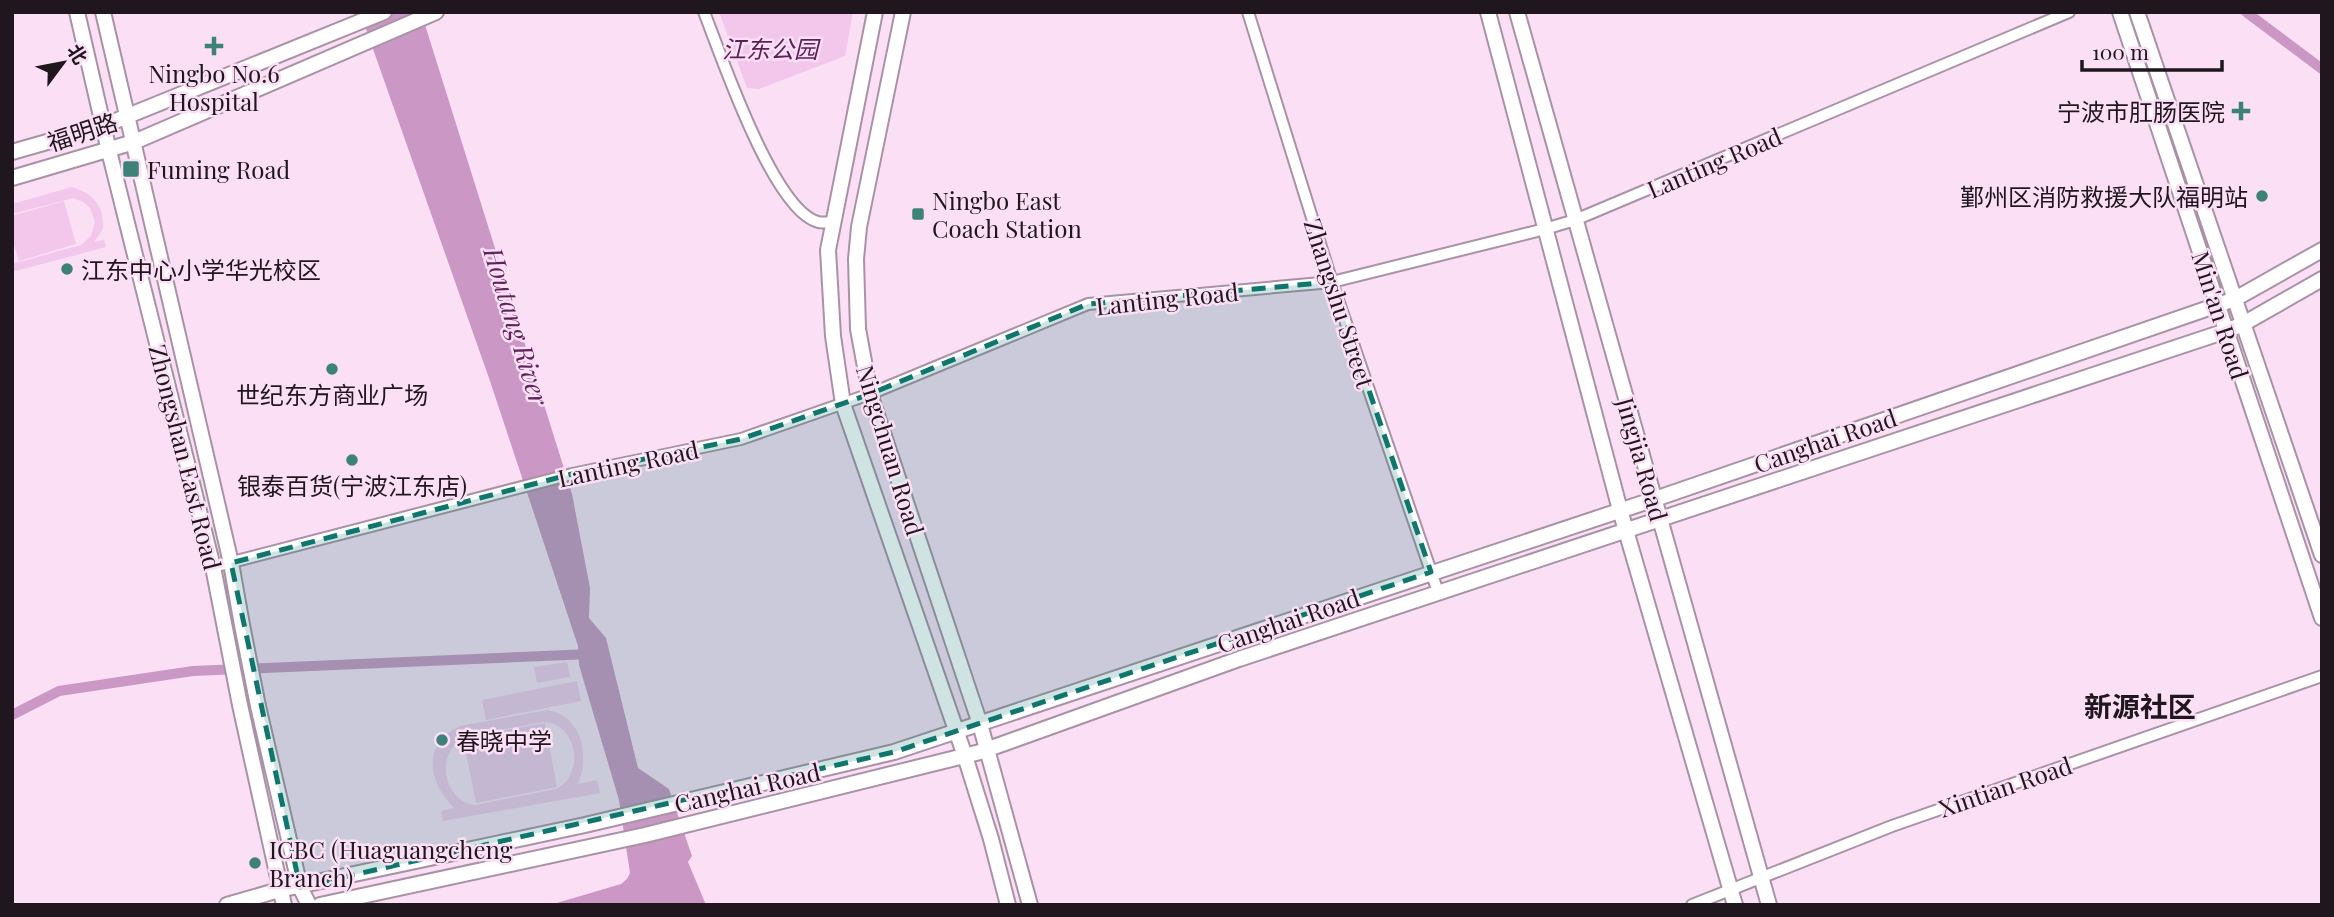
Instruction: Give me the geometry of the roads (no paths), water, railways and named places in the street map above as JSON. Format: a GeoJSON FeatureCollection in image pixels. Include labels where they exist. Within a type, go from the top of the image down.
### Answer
{"type":"FeatureCollection","features":[{"type":"Feature","properties":{"kind":"main road","name":"Zhongshan East Road"},"geometry":{"type":"LineString","coordinates":[[77,12],[213,567],[282,898]]}},
{"type":"Feature","properties":{"kind":"main road","name":"Zhongshan East Road"},"geometry":{"type":"LineString","coordinates":[[103,12],[231,563],[258,706],[300,887],[309,905]]}},
{"type":"Feature","properties":{"kind":"main road","name":"福明路"},"geometry":{"type":"LineString","coordinates":[[12,152],[103,126],[384,12]]}},
{"type":"Feature","properties":{"kind":"main road"},"geometry":{"type":"LineString","coordinates":[[12,178],[134,142],[436,12]]}},
{"type":"Feature","properties":{"kind":"main road","name":"Ningchuan Road"},"geometry":{"type":"LineString","coordinates":[[875,12],[828,250],[833,337],[843,404],[965,756],[991,839],[1007,905]]}},
{"type":"Feature","properties":{"kind":"main road","name":"Ningchuan Road"},"geometry":{"type":"LineString","coordinates":[[903,12],[859,227],[856,259],[858,329],[870,394],[988,749],[1030,905]]}},
{"type":"Feature","properties":{"kind":"main road","name":"Jingjia Road"},"geometry":{"type":"LineString","coordinates":[[1488,12],[1620,510],[1735,905]]}},
{"type":"Feature","properties":{"kind":"main road","name":"Jingjia Road"},"geometry":{"type":"LineString","coordinates":[[1517,12],[1769,905]]}},
{"type":"Feature","properties":{"kind":"main road","name":"Min'an Road"},"geometry":{"type":"LineString","coordinates":[[2120,12],[2322,618]]}},
{"type":"Feature","properties":{"kind":"main road","name":"Min'an Road"},"geometry":{"type":"LineString","coordinates":[[2137,12],[2322,555]]}},
{"type":"Feature","properties":{"kind":"main road","name":"Canghai Road"},"geometry":{"type":"LineString","coordinates":[[228,905],[282,898],[300,887],[584,825],[894,752],[1655,499],[2235,299],[2322,250]]}},
{"type":"Feature","properties":{"kind":"main road","name":"Canghai Road"},"geometry":{"type":"LineString","coordinates":[[320,905],[697,822],[988,749],[1438,592],[2226,331],[2322,279]]}},
{"type":"Feature","properties":{"kind":"street"},"geometry":{"type":"LineString","coordinates":[[704,12],[750,129],[769,165],[801,212],[817,222],[834,222]]}},
{"type":"Feature","properties":{"kind":"street","name":"Zhangshu Street"},"geometry":{"type":"LineString","coordinates":[[1248,12],[1332,282],[1438,592]]}},
{"type":"Feature","properties":{"kind":"street","name":"Lanting Road"},"geometry":{"type":"LineString","coordinates":[[213,567],[560,477],[741,439],[870,394],[1088,304],[1332,282],[1545,229],[1575,220],[2070,12]]}},
{"type":"Feature","properties":{"kind":"street","name":"Xintian Road"},"geometry":{"type":"LineString","coordinates":[[1692,905],[1892,826],[2322,676]]}},
{"type":"Feature","properties":{"kind":"water","name":"Houtang River"},"geometry":{"type":"Polygon","coordinates":[[[360,12],[421,12],[572,494],[590,588],[589,618],[606,638],[638,768],[669,789],[692,856],[688,862],[706,905],[550,905],[621,884],[627,879],[630,873],[619,800],[579,665],[578,646],[490,381],[360,12]]]}},
{"type":"Feature","properties":{"kind":"waterway"},"geometry":{"type":"LineString","coordinates":[[2246,12],[2322,69]]}},
{"type":"Feature","properties":{"kind":"waterway"},"geometry":{"type":"LineString","coordinates":[[12,715],[59,691],[193,671],[590,654]]}},
{"type":"Feature","properties":{"kind":"place","name":"Ningbo No.6 Hospital"},"geometry":{"type":"Point","coordinates":[214,46]}},
{"type":"Feature","properties":{"kind":"place","name":"宁波市肛肠医院"},"geometry":{"type":"Point","coordinates":[2241,111]}},
{"type":"Feature","properties":{"kind":"place","name":"Fuming Road"},"geometry":{"type":"Point","coordinates":[131,169]}},
{"type":"Feature","properties":{"kind":"place","name":"鄞州区消防救援大队福明站"},"geometry":{"type":"Point","coordinates":[2262,196]}},
{"type":"Feature","properties":{"kind":"place","name":"Ningbo East Coach Station"},"geometry":{"type":"Point","coordinates":[918,214]}},
{"type":"Feature","properties":{"kind":"place","name":"江东中心小学华光校区"},"geometry":{"type":"Point","coordinates":[67,269]}},
{"type":"Feature","properties":{"kind":"place","name":"世纪东方商业广场"},"geometry":{"type":"Point","coordinates":[332,369]}},
{"type":"Feature","properties":{"kind":"place","name":"银泰百货(宁波江东店)"},"geometry":{"type":"Point","coordinates":[352,460]}},
{"type":"Feature","properties":{"kind":"place","name":"春晓中学"},"geometry":{"type":"Point","coordinates":[442,740]}},
{"type":"Feature","properties":{"kind":"place","name":"ICBC (Huaguangcheng Branch)"},"geometry":{"type":"Point","coordinates":[255,863]}},
{"type":"Feature","properties":{"kind":"district","name":"新源社区"},"geometry":{"type":"Point","coordinates":[2140,705]}},
{"type":"Feature","properties":{"kind":"park label","name":"江东公园"},"geometry":{"type":"Point","coordinates":[770,48]}}]}
